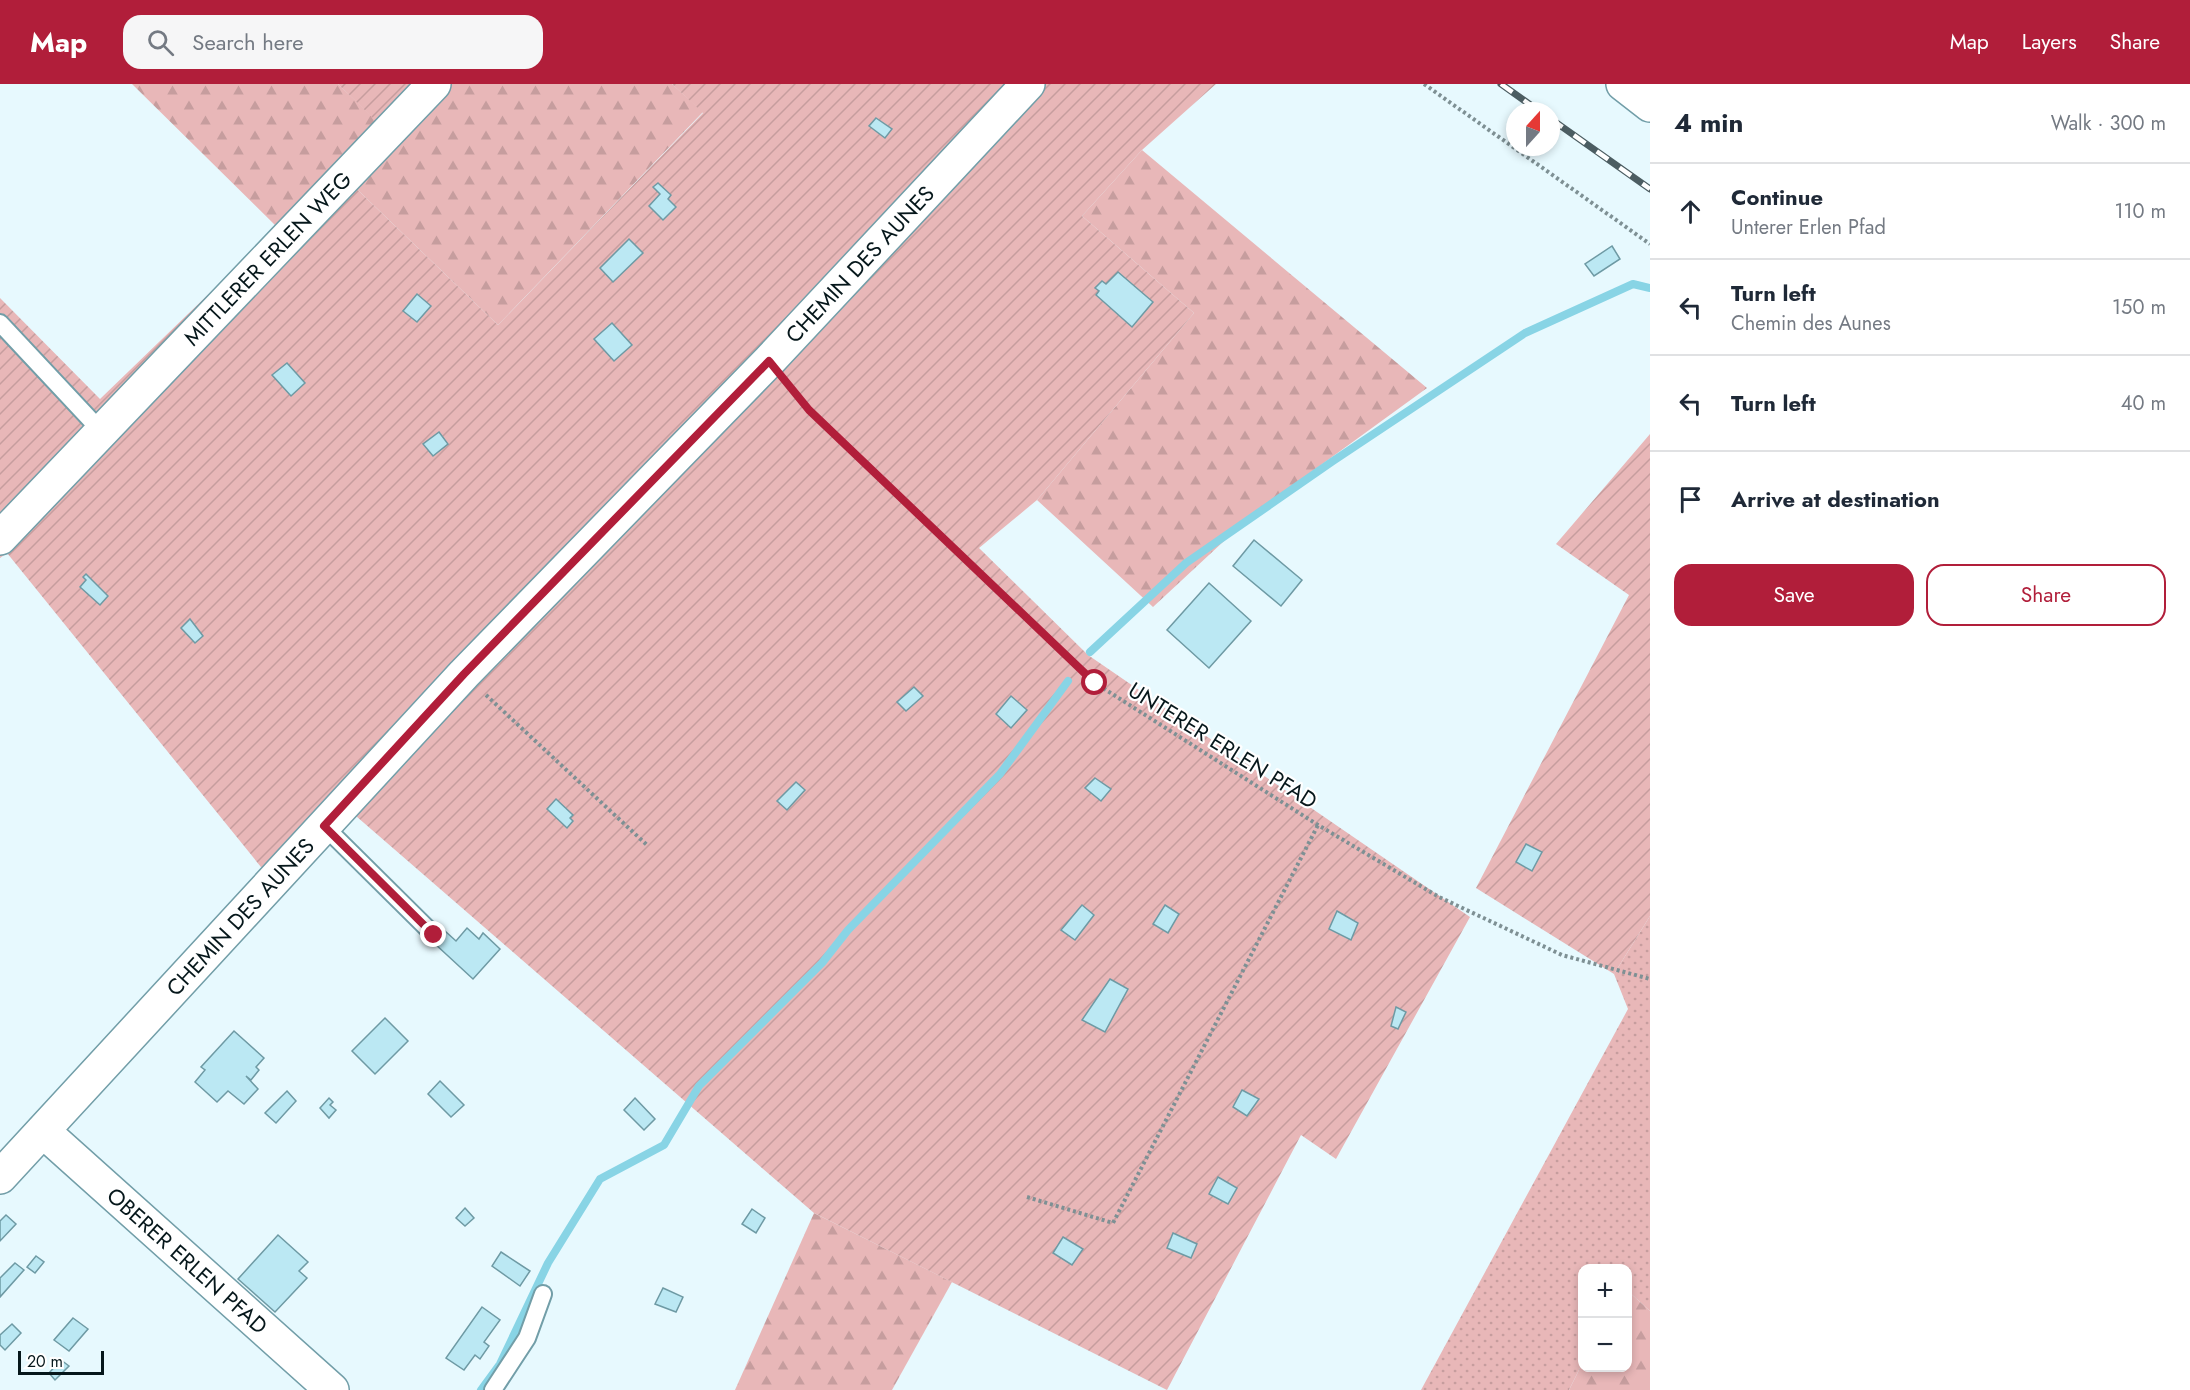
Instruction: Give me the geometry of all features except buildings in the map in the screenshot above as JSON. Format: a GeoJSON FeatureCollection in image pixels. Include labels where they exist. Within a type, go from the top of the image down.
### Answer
{"type":"FeatureCollection","features":[{"type":"Feature","properties":{"kind":"street","name":"MITTLERER ERLEN WEG"},"geometry":{"type":"LineString","coordinates":[[0,538],[434,84]]}},
{"type":"Feature","properties":{"kind":"street","name":"CHEMIN DES AUNES"},"geometry":{"type":"LineString","coordinates":[[0,1177],[464,674],[769,361],[1028,84]]}},
{"type":"Feature","properties":{"kind":"street"},"geometry":{"type":"LineString","coordinates":[[1623,84],[1650,105]]}},
{"type":"Feature","properties":{"kind":"street","name":"OBERER ERLEN PFAD"},"geometry":{"type":"LineString","coordinates":[[43,1131],[332,1390]]}},
{"type":"Feature","properties":{"kind":"lane"},"geometry":{"type":"LineString","coordinates":[[0,323],[101,431]]}},
{"type":"Feature","properties":{"kind":"lane"},"geometry":{"type":"LineString","coordinates":[[324,826],[434,935]]}},
{"type":"Feature","properties":{"kind":"lane"},"geometry":{"type":"LineString","coordinates":[[493,1390],[527,1338],[543,1294]]}},
{"type":"Feature","properties":{"kind":"path"},"geometry":{"type":"LineString","coordinates":[[1424,84],[1650,244]]}},
{"type":"Feature","properties":{"kind":"path","name":"UNTERER ERLEN PFAD"},"geometry":{"type":"LineString","coordinates":[[769,361],[809,410],[1095,683],[1318,825],[1439,897],[1562,956],[1650,979]]}},
{"type":"Feature","properties":{"kind":"path"},"geometry":{"type":"LineString","coordinates":[[464,674],[648,846]]}},
{"type":"Feature","properties":{"kind":"path"},"geometry":{"type":"LineString","coordinates":[[1027,1197],[1113,1223],[1318,825]]}},
{"type":"Feature","properties":{"kind":"green space"},"geometry":{"type":"Polygon","coordinates":[[[132,84],[338,84],[377,121],[424,84],[672,84],[703,112],[498,325],[337,170],[278,228],[132,84]]]}},
{"type":"Feature","properties":{"kind":"green space"},"geometry":{"type":"Polygon","coordinates":[[[338,84],[424,84],[377,122],[338,84]]]}},
{"type":"Feature","properties":{"kind":"green space"},"geometry":{"type":"Polygon","coordinates":[[[672,84],[1216,84],[1142,150],[1082,216],[1194,313],[1037,500],[979,548],[1088,655],[1470,917],[1336,1159],[1301,1135],[1167,1390],[814,1213],[334,797],[265,872],[7,553],[0,558],[0,298],[100,399],[337,170],[498,325],[703,113],[672,84]]]}},
{"type":"Feature","properties":{"kind":"green space"},"geometry":{"type":"Polygon","coordinates":[[[1142,150],[1427,388],[1252,515],[1153,607],[1037,500],[1194,313],[1082,216],[1142,150]]]}},
{"type":"Feature","properties":{"kind":"green space"},"geometry":{"type":"Polygon","coordinates":[[[1650,434],[1650,916],[1614,974],[1476,888],[1629,595],[1556,544],[1650,434]]]}},
{"type":"Feature","properties":{"kind":"green space"},"geometry":{"type":"Polygon","coordinates":[[[1650,916],[1650,1311],[1632,1295],[1632,1264],[1578,1264],[1578,1372],[1569,1390],[1421,1390],[1628,1009],[1614,974],[1650,916]]]}},
{"type":"Feature","properties":{"kind":"green space"},"geometry":{"type":"Polygon","coordinates":[[[814,1213],[952,1282],[892,1390],[735,1390],[814,1213]]]}},
{"type":"Feature","properties":{"kind":"green space"},"geometry":{"type":"Polygon","coordinates":[[[1632,1295],[1650,1311],[1650,1390],[1569,1390],[1578,1372],[1632,1372],[1632,1295]]]}},
{"type":"Feature","properties":{"kind":"waterway"},"geometry":{"type":"LineString","coordinates":[[1090,652],[1186,563],[1333,461],[1525,333],[1633,284],[1650,288]]}},
{"type":"Feature","properties":{"kind":"waterway"},"geometry":{"type":"LineString","coordinates":[[481,1390],[500,1364],[548,1263],[600,1179],[664,1145],[699,1086],[822,963],[848,930],[1000,774],[1068,681]]}},
{"type":"Feature","properties":{"kind":"railway"},"geometry":{"type":"LineString","coordinates":[[1501,84],[1526,102]]}},
{"type":"Feature","properties":{"kind":"railway"},"geometry":{"type":"LineString","coordinates":[[1560,125],[1650,189]]}},
{"type":"Feature","properties":{"kind":"route"},"geometry":{"type":"LineString","coordinates":[[434,935],[324,826],[464,674],[769,361],[809,410],[1095,683]]}}]}
